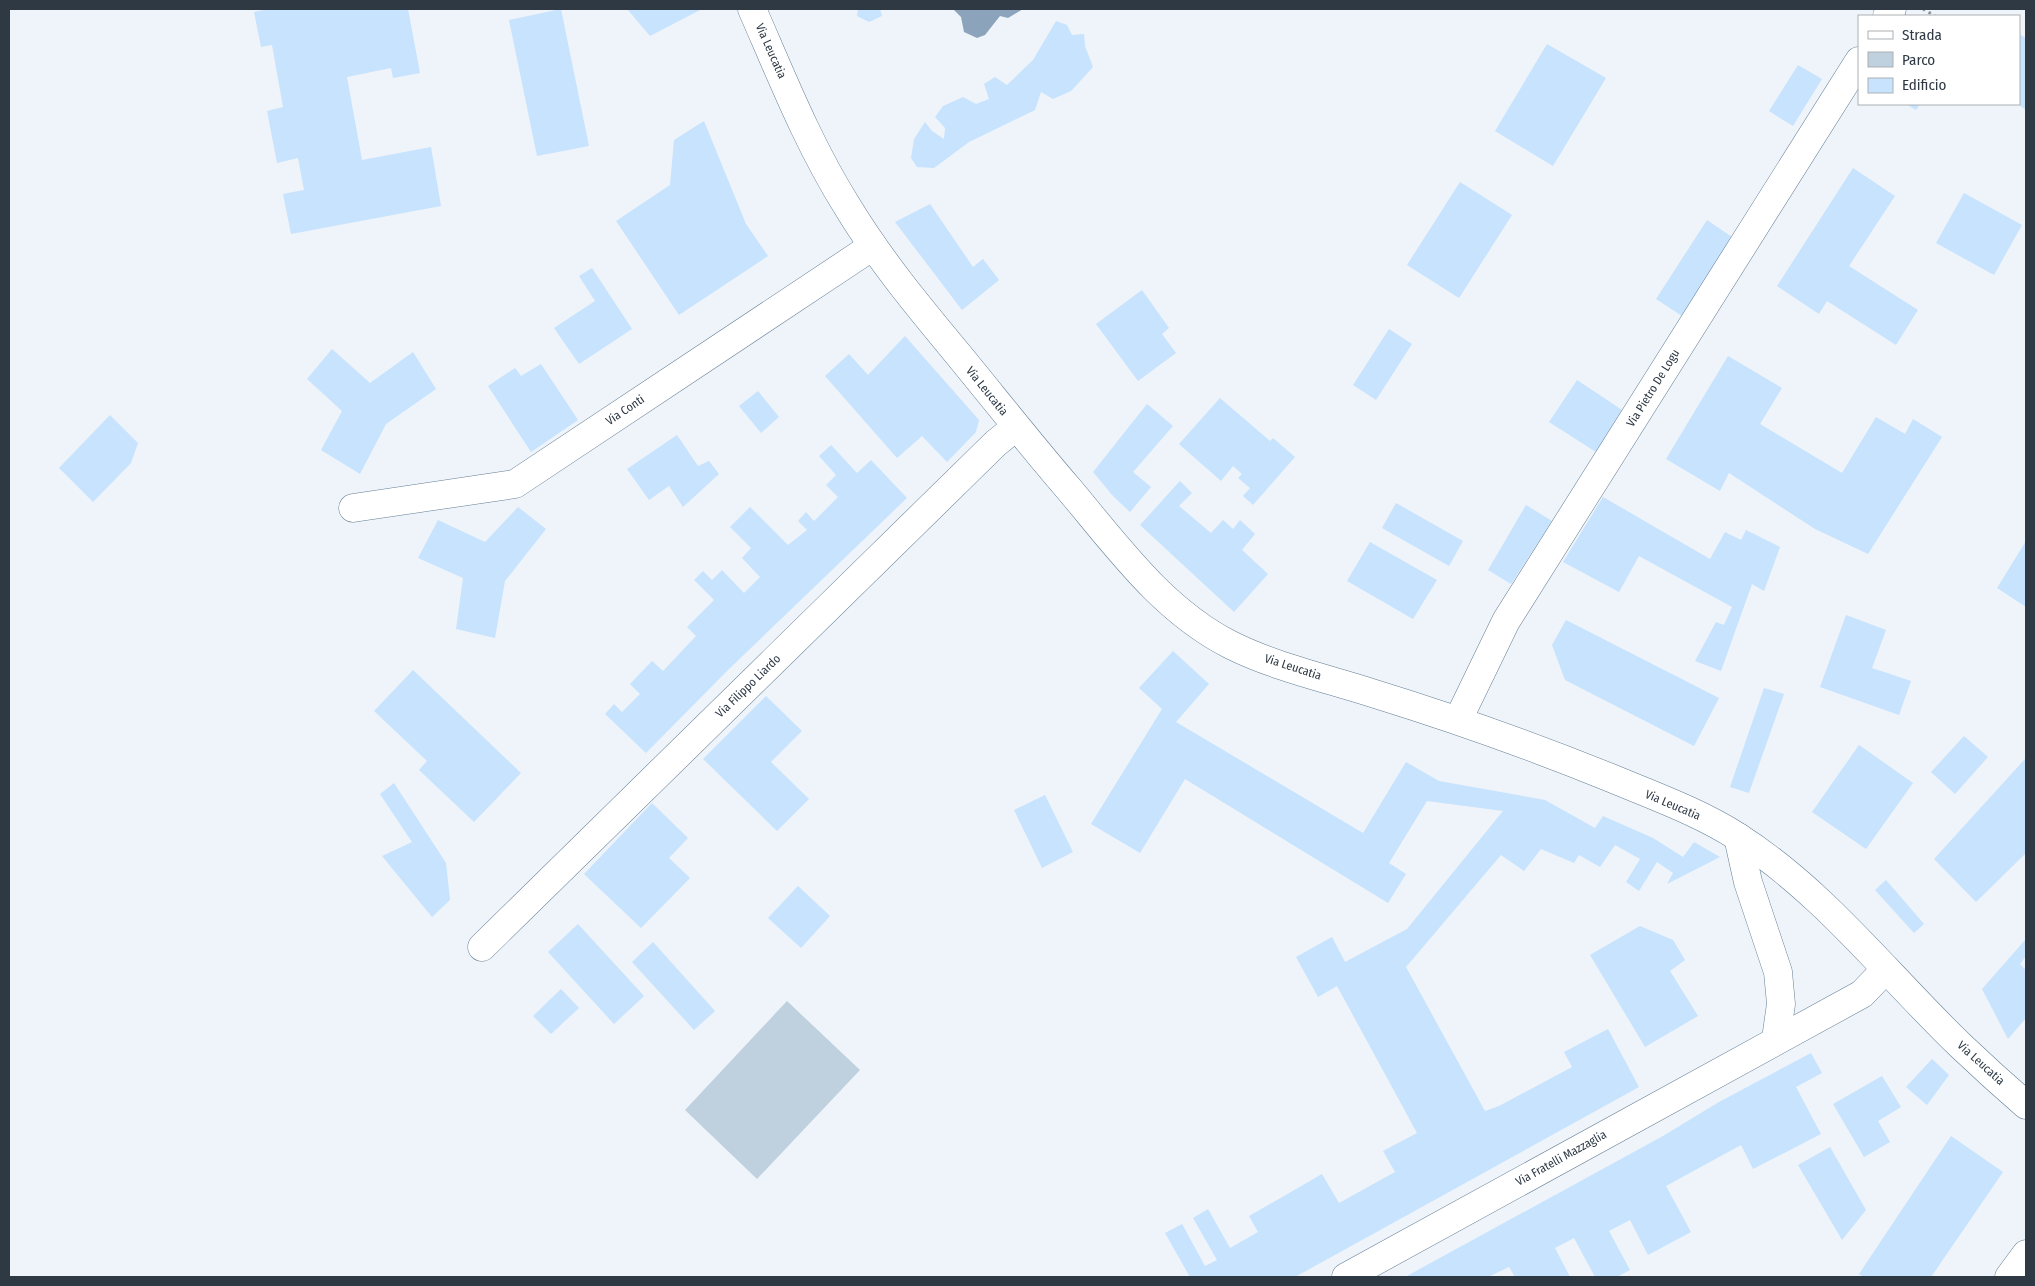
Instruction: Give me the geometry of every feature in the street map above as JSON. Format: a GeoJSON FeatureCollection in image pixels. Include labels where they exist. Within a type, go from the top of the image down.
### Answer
{"type":"FeatureCollection","features":[{"type":"Feature","properties":{"kind":"street","name":"Via Leucatia"},"geometry":{"type":"LineString","coordinates":[[752,9],[813,143],[844,203],[872,246],[897,280],[1016,427],[1145,580],[1203,629],[1234,646],[1272,661],[1458,720],[1544,751],[1706,819],[1738,837],[1789,873],[1961,1046],[2026,1104]]}},
{"type":"Feature","properties":{"kind":"street","name":"Via Pietro De Logu"},"geometry":{"type":"LineString","coordinates":[[1458,720],[1506,621],[1858,63]]}},
{"type":"Feature","properties":{"kind":"street","name":"Via Conti"},"geometry":{"type":"LineString","coordinates":[[353,508],[514,484],[872,246]]}},
{"type":"Feature","properties":{"kind":"street","name":"Via Filippo Liardo"},"geometry":{"type":"LineString","coordinates":[[482,947],[989,450],[1016,427]]}},
{"type":"Feature","properties":{"kind":"street"},"geometry":{"type":"LineString","coordinates":[[1738,837],[1748,882],[1778,972],[1781,1004],[1776,1039]]}},
{"type":"Feature","properties":{"kind":"street","name":"Via Fratelli Mazzaglia"},"geometry":{"type":"LineString","coordinates":[[1346,1277],[1776,1039],[1862,994],[1886,969]]}},
{"type":"Feature","properties":{"kind":"street"},"geometry":{"type":"LineString","coordinates":[[2009,1277],[2026,1254]]}},
{"type":"Feature","properties":{"kind":"green space"},"geometry":{"type":"Polygon","coordinates":[[[787,1001],[860,1070],[757,1179],[685,1110],[787,1001]]]}},
{"type":"Feature","properties":{"kind":"shaded area"},"geometry":{"type":"Polygon","coordinates":[[[953,9],[1023,9],[1008,18],[1000,16],[985,35],[977,38],[964,32],[961,17],[953,9]]]}},
{"type":"Feature","properties":{"kind":"building"},"geometry":{"type":"Polygon","coordinates":[[[269,9],[408,9],[420,73],[393,78],[391,68],[347,77],[362,160],[431,147],[441,206],[291,234],[283,194],[304,190],[298,158],[277,163],[267,111],[283,107],[272,45],[261,47],[254,12],[269,9]]]}},
{"type":"Feature","properties":{"kind":"building"},"geometry":{"type":"Polygon","coordinates":[[[561,9],[589,146],[537,156],[509,20],[561,9]]]}},
{"type":"Feature","properties":{"kind":"building"},"geometry":{"type":"Polygon","coordinates":[[[702,9],[650,36],[628,10],[702,9]]]}},
{"type":"Feature","properties":{"kind":"building"},"geometry":{"type":"Polygon","coordinates":[[[858,9],[880,9],[882,16],[869,22],[857,16],[858,9]]]}},
{"type":"Feature","properties":{"kind":"building"},"geometry":{"type":"Polygon","coordinates":[[[1056,21],[1067,25],[1072,35],[1084,34],[1085,46],[1093,67],[1071,91],[1053,99],[1041,92],[1035,110],[969,142],[934,168],[917,167],[911,158],[914,139],[925,122],[932,131],[944,139],[945,128],[935,117],[943,106],[963,97],[976,104],[989,99],[984,84],[995,77],[1007,85],[1033,60],[1056,21]]]}},
{"type":"Feature","properties":{"kind":"building"},"geometry":{"type":"Polygon","coordinates":[[[2020,35],[2026,38],[2026,110],[2019,105],[2020,35]]]}},
{"type":"Feature","properties":{"kind":"building"},"geometry":{"type":"Polygon","coordinates":[[[1547,44],[1606,78],[1553,166],[1495,131],[1547,44]]]}},
{"type":"Feature","properties":{"kind":"building"},"geometry":{"type":"Polygon","coordinates":[[[1798,65],[1822,79],[1793,126],[1769,111],[1798,65]]]}},
{"type":"Feature","properties":{"kind":"building"},"geometry":{"type":"Polygon","coordinates":[[[1908,105],[1919,105],[1916,110],[1908,105]]]}},
{"type":"Feature","properties":{"kind":"building"},"geometry":{"type":"Polygon","coordinates":[[[704,121],[746,224],[768,256],[679,315],[616,221],[670,185],[674,140],[704,121]]]}},
{"type":"Feature","properties":{"kind":"building"},"geometry":{"type":"Polygon","coordinates":[[[1853,168],[1895,196],[1849,266],[1918,310],[1896,345],[1827,301],[1819,314],[1777,286],[1853,168]]]}},
{"type":"Feature","properties":{"kind":"building"},"geometry":{"type":"Polygon","coordinates":[[[1460,182],[1512,215],[1459,298],[1407,265],[1460,182]]]}},
{"type":"Feature","properties":{"kind":"building"},"geometry":{"type":"Polygon","coordinates":[[[1964,193],[2022,225],[1994,275],[1936,243],[1964,193]]]}},
{"type":"Feature","properties":{"kind":"building"},"geometry":{"type":"Polygon","coordinates":[[[930,204],[973,267],[983,259],[999,280],[962,310],[895,222],[930,204]]]}},
{"type":"Feature","properties":{"kind":"building"},"geometry":{"type":"Polygon","coordinates":[[[1707,220],[1732,237],[1682,316],[1656,299],[1707,220]]]}},
{"type":"Feature","properties":{"kind":"building"},"geometry":{"type":"Polygon","coordinates":[[[592,268],[632,329],[579,364],[554,328],[595,301],[579,276],[592,268]]]}},
{"type":"Feature","properties":{"kind":"building"},"geometry":{"type":"Polygon","coordinates":[[[1142,290],[1169,328],[1162,334],[1176,353],[1138,381],[1096,324],[1142,290]]]}},
{"type":"Feature","properties":{"kind":"building"},"geometry":{"type":"Polygon","coordinates":[[[1389,329],[1412,344],[1376,400],[1353,385],[1389,329]]]}},
{"type":"Feature","properties":{"kind":"building"},"geometry":{"type":"Polygon","coordinates":[[[905,336],[979,420],[976,432],[947,462],[922,436],[897,458],[825,376],[849,354],[868,375],[905,336]]]}},
{"type":"Feature","properties":{"kind":"building"},"geometry":{"type":"Polygon","coordinates":[[[332,349],[370,383],[413,352],[436,389],[386,424],[360,474],[321,450],[342,411],[307,379],[332,349]]]}},
{"type":"Feature","properties":{"kind":"building"},"geometry":{"type":"Polygon","coordinates":[[[1728,356],[1782,388],[1760,424],[1842,473],[1876,417],[1905,434],[1913,419],[1942,437],[1868,554],[1815,529],[1729,473],[1720,491],[1666,459],[1728,356]]]}},
{"type":"Feature","properties":{"kind":"building"},"geometry":{"type":"Polygon","coordinates":[[[541,364],[578,420],[531,452],[488,386],[515,368],[521,376],[541,364]]]}},
{"type":"Feature","properties":{"kind":"building"},"geometry":{"type":"Polygon","coordinates":[[[1577,380],[1622,410],[1596,452],[1549,422],[1577,380]]]}},
{"type":"Feature","properties":{"kind":"building"},"geometry":{"type":"Polygon","coordinates":[[[758,391],[779,417],[761,433],[739,406],[758,391]]]}},
{"type":"Feature","properties":{"kind":"building"},"geometry":{"type":"Polygon","coordinates":[[[1220,398],[1270,441],[1273,438],[1295,457],[1253,505],[1243,496],[1250,488],[1238,478],[1242,474],[1233,466],[1221,481],[1179,444],[1220,398]]]}},
{"type":"Feature","properties":{"kind":"building"},"geometry":{"type":"Polygon","coordinates":[[[1147,404],[1173,426],[1133,472],[1151,487],[1130,512],[1113,496],[1093,472],[1147,404]]]}},
{"type":"Feature","properties":{"kind":"building"},"geometry":{"type":"Polygon","coordinates":[[[110,415],[138,443],[131,463],[93,502],[59,468],[110,415]]]}},
{"type":"Feature","properties":{"kind":"building"},"geometry":{"type":"Polygon","coordinates":[[[677,435],[698,466],[709,461],[719,474],[683,507],[669,486],[649,500],[627,469],[677,435]]]}},
{"type":"Feature","properties":{"kind":"building"},"geometry":{"type":"Polygon","coordinates":[[[831,445],[857,473],[871,460],[907,498],[728,670],[646,753],[605,714],[614,704],[622,712],[640,694],[630,684],[652,661],[663,671],[696,636],[687,627],[714,600],[694,580],[703,571],[712,580],[722,570],[744,593],[760,577],[742,558],[751,548],[730,527],[750,507],[788,545],[807,530],[798,521],[806,512],[814,521],[838,497],[826,485],[836,475],[819,456],[831,445]]]}},
{"type":"Feature","properties":{"kind":"building"},"geometry":{"type":"Polygon","coordinates":[[[1180,481],[1192,493],[1179,506],[1211,533],[1223,520],[1233,529],[1240,520],[1255,534],[1242,550],[1268,574],[1234,612],[1140,525],[1180,481]]]}},
{"type":"Feature","properties":{"kind":"building"},"geometry":{"type":"Polygon","coordinates":[[[1603,497],[1710,559],[1725,532],[1741,540],[1746,530],[1780,547],[1764,591],[1752,584],[1721,671],[1695,661],[1716,622],[1724,625],[1732,607],[1639,556],[1619,592],[1563,562],[1603,497]]]}},
{"type":"Feature","properties":{"kind":"building"},"geometry":{"type":"Polygon","coordinates":[[[1396,503],[1463,541],[1449,566],[1382,528],[1396,503]]]}},
{"type":"Feature","properties":{"kind":"building"},"geometry":{"type":"Polygon","coordinates":[[[1526,505],[1552,521],[1511,584],[1488,570],[1526,505]]]}},
{"type":"Feature","properties":{"kind":"building"},"geometry":{"type":"Polygon","coordinates":[[[518,507],[546,529],[505,581],[495,638],[456,629],[463,578],[418,558],[438,520],[485,542],[518,507]]]}},
{"type":"Feature","properties":{"kind":"building"},"geometry":{"type":"Polygon","coordinates":[[[2026,541],[2026,607],[1997,588],[2026,541]]]}},
{"type":"Feature","properties":{"kind":"building"},"geometry":{"type":"Polygon","coordinates":[[[1370,542],[1437,580],[1413,619],[1347,581],[1370,542]]]}},
{"type":"Feature","properties":{"kind":"building"},"geometry":{"type":"Polygon","coordinates":[[[1846,615],[1886,630],[1872,668],[1911,681],[1899,715],[1820,687],[1846,615]]]}},
{"type":"Feature","properties":{"kind":"building"},"geometry":{"type":"Polygon","coordinates":[[[1566,620],[1719,698],[1694,746],[1565,680],[1552,645],[1566,620]]]}},
{"type":"Feature","properties":{"kind":"building"},"geometry":{"type":"Polygon","coordinates":[[[1173,651],[1209,684],[1176,722],[1363,833],[1406,762],[1439,781],[1545,800],[1595,828],[1603,816],[1653,838],[1683,857],[1694,842],[1720,857],[1667,884],[1673,873],[1657,862],[1639,891],[1626,882],[1640,859],[1615,845],[1600,867],[1579,855],[1574,863],[1541,849],[1524,871],[1501,855],[1406,967],[1485,1111],[1499,1106],[1572,1067],[1564,1052],[1608,1029],[1639,1087],[1295,1277],[1190,1277],[1165,1233],[1182,1224],[1205,1266],[1217,1260],[1193,1218],[1208,1209],[1230,1248],[1258,1232],[1249,1216],[1322,1174],[1339,1203],[1395,1172],[1383,1151],[1417,1133],[1337,986],[1318,997],[1296,957],[1332,937],[1345,962],[1407,929],[1503,811],[1427,801],[1389,863],[1406,874],[1388,903],[1185,779],[1140,853],[1091,824],[1162,709],[1139,688],[1173,651]]]}},
{"type":"Feature","properties":{"kind":"building"},"geometry":{"type":"Polygon","coordinates":[[[413,670],[521,773],[474,822],[419,770],[427,761],[374,711],[413,670]]]}},
{"type":"Feature","properties":{"kind":"building"},"geometry":{"type":"Polygon","coordinates":[[[1764,688],[1784,694],[1749,793],[1730,787],[1764,688]]]}},
{"type":"Feature","properties":{"kind":"building"},"geometry":{"type":"Polygon","coordinates":[[[766,696],[802,731],[771,762],[809,799],[777,831],[703,759],[766,696]]]}},
{"type":"Feature","properties":{"kind":"building"},"geometry":{"type":"Polygon","coordinates":[[[1964,736],[1988,757],[1955,794],[1931,772],[1964,736]]]}},
{"type":"Feature","properties":{"kind":"building"},"geometry":{"type":"Polygon","coordinates":[[[1859,745],[1913,783],[1866,849],[1812,812],[1859,745]]]}},
{"type":"Feature","properties":{"kind":"building"},"geometry":{"type":"Polygon","coordinates":[[[2025,759],[2026,853],[1976,902],[1934,859],[2025,759]]]}},
{"type":"Feature","properties":{"kind":"building"},"geometry":{"type":"Polygon","coordinates":[[[394,783],[446,863],[450,900],[432,917],[382,856],[412,842],[380,794],[394,783]]]}},
{"type":"Feature","properties":{"kind":"building"},"geometry":{"type":"Polygon","coordinates":[[[1045,795],[1073,852],[1042,868],[1014,810],[1045,795]]]}},
{"type":"Feature","properties":{"kind":"building"},"geometry":{"type":"Polygon","coordinates":[[[652,803],[688,838],[669,858],[690,878],[641,928],[584,874],[652,803]]]}},
{"type":"Feature","properties":{"kind":"building"},"geometry":{"type":"Polygon","coordinates":[[[1886,880],[1924,924],[1914,933],[1875,890],[1886,880]]]}},
{"type":"Feature","properties":{"kind":"building"},"geometry":{"type":"Polygon","coordinates":[[[798,886],[830,916],[801,948],[768,918],[798,886]]]}},
{"type":"Feature","properties":{"kind":"building"},"geometry":{"type":"Polygon","coordinates":[[[578,924],[644,996],[614,1024],[548,952],[578,924]]]}},
{"type":"Feature","properties":{"kind":"building"},"geometry":{"type":"Polygon","coordinates":[[[1640,926],[1673,940],[1685,960],[1670,971],[1698,1016],[1645,1047],[1590,955],[1640,926]]]}},
{"type":"Feature","properties":{"kind":"building"},"geometry":{"type":"Polygon","coordinates":[[[2026,939],[2026,956],[2020,964],[2026,970],[2026,1018],[2008,1039],[1982,989],[2026,939]]]}},
{"type":"Feature","properties":{"kind":"building"},"geometry":{"type":"Polygon","coordinates":[[[653,942],[715,1011],[694,1030],[632,962],[653,942]]]}},
{"type":"Feature","properties":{"kind":"building"},"geometry":{"type":"Polygon","coordinates":[[[561,989],[579,1008],[551,1034],[533,1016],[561,989]]]}},
{"type":"Feature","properties":{"kind":"building"},"geometry":{"type":"Polygon","coordinates":[[[1811,1053],[1822,1073],[1796,1087],[1821,1134],[1753,1169],[1741,1145],[1666,1186],[1691,1232],[1648,1255],[1630,1220],[1609,1231],[1630,1270],[1617,1277],[1595,1277],[1574,1238],[1555,1248],[1570,1277],[1515,1277],[1509,1267],[1488,1277],[1405,1277],[1663,1136],[1719,1102],[1811,1053]]]}},
{"type":"Feature","properties":{"kind":"building"},"geometry":{"type":"Polygon","coordinates":[[[1932,1059],[1949,1075],[1927,1105],[1906,1087],[1932,1059]]]}},
{"type":"Feature","properties":{"kind":"building"},"geometry":{"type":"Polygon","coordinates":[[[1882,1076],[1901,1107],[1878,1121],[1890,1142],[1864,1157],[1833,1104],[1882,1076]]]}},
{"type":"Feature","properties":{"kind":"building"},"geometry":{"type":"Polygon","coordinates":[[[1951,1136],[2003,1172],[1931,1277],[1864,1277],[1859,1274],[1951,1136]]]}},
{"type":"Feature","properties":{"kind":"building"},"geometry":{"type":"Polygon","coordinates":[[[1830,1147],[1866,1210],[1842,1240],[1798,1165],[1830,1147]]]}}]}
